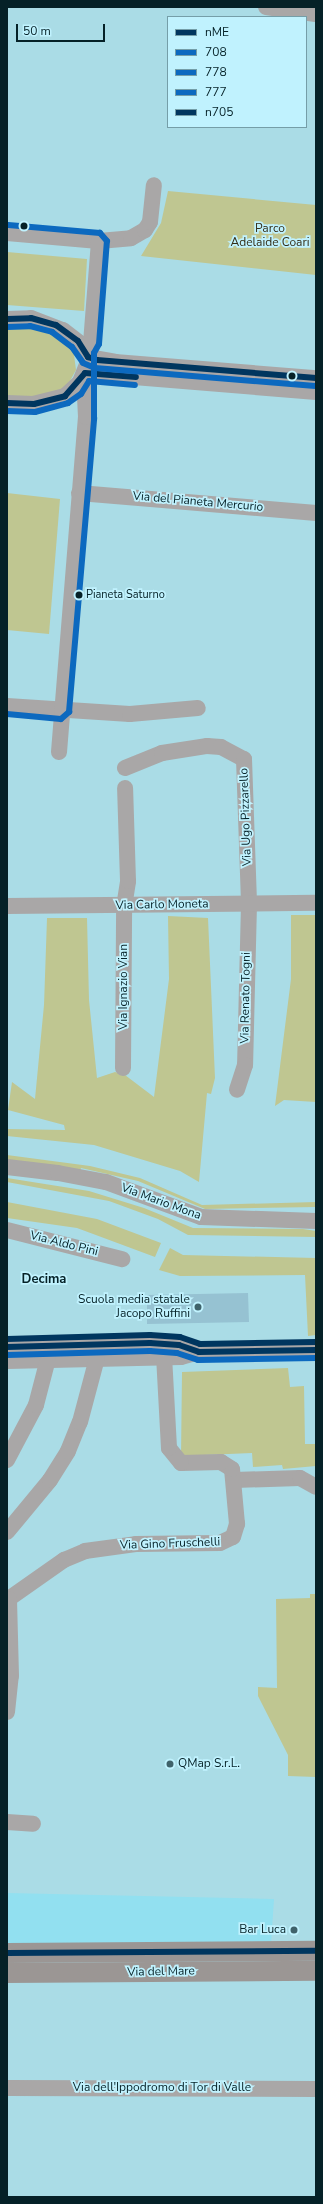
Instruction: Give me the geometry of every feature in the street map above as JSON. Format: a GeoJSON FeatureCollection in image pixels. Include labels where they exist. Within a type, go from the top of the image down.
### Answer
{"type":"FeatureCollection","features":[{"type":"Feature","properties":{"kind":"main road"},"geometry":{"type":"LineString","coordinates":[[7,1953],[316,1951]]}},
{"type":"Feature","properties":{"kind":"main road","name":"Via del Mare"},"geometry":{"type":"LineString","coordinates":[[7,1973],[316,1971]]}},
{"type":"Feature","properties":{"kind":"street"},"geometry":{"type":"LineString","coordinates":[[266,7],[316,14]]}},
{"type":"Feature","properties":{"kind":"street"},"geometry":{"type":"LineString","coordinates":[[7,233],[99,241],[131,238],[145,230],[151,216],[154,185]]}},
{"type":"Feature","properties":{"kind":"street"},"geometry":{"type":"LineString","coordinates":[[59,752],[61,711],[86,417],[86,354],[91,343],[99,241]]}},
{"type":"Feature","properties":{"kind":"street"},"geometry":{"type":"LineString","coordinates":[[7,319],[31,318],[56,325],[71,335],[86,354],[97,360],[316,378]]}},
{"type":"Feature","properties":{"kind":"street"},"geometry":{"type":"LineString","coordinates":[[85,375],[316,392]]}},
{"type":"Feature","properties":{"kind":"street"},"geometry":{"type":"LineString","coordinates":[[7,403],[34,404],[60,398],[73,391],[85,375]]}},
{"type":"Feature","properties":{"kind":"street","name":"Via del Pianeta Mercurio"},"geometry":{"type":"LineString","coordinates":[[79,493],[316,513]]}},
{"type":"Feature","properties":{"kind":"street"},"geometry":{"type":"LineString","coordinates":[[7,706],[61,711],[130,714],[198,708]]}},
{"type":"Feature","properties":{"kind":"street","name":"Via Ugo Pizzarello"},"geometry":{"type":"LineString","coordinates":[[125,768],[162,753],[207,746],[226,749],[244,759],[249,904]]}},
{"type":"Feature","properties":{"kind":"street","name":"Via Ignazio Vian"},"geometry":{"type":"LineString","coordinates":[[123,1068],[124,907],[128,881],[125,788]]}},
{"type":"Feature","properties":{"kind":"street","name":"Via Carlo Moneta"},"geometry":{"type":"LineString","coordinates":[[7,906],[124,907],[316,903]]}},
{"type":"Feature","properties":{"kind":"street","name":"Via Renato Togni"},"geometry":{"type":"LineString","coordinates":[[237,1090],[244,1065],[249,904]]}},
{"type":"Feature","properties":{"kind":"street","name":"Via Mario Mona"},"geometry":{"type":"LineString","coordinates":[[7,1168],[53,1172],[106,1182],[201,1217],[316,1221]]}},
{"type":"Feature","properties":{"kind":"street","name":"Via Aldo Pini"},"geometry":{"type":"LineString","coordinates":[[7,1230],[122,1259]]}},
{"type":"Feature","properties":{"kind":"street"},"geometry":{"type":"LineString","coordinates":[[7,1347],[150,1343],[179,1345],[199,1352]]}},
{"type":"Feature","properties":{"kind":"street"},"geometry":{"type":"LineString","coordinates":[[7,1361],[181,1357],[199,1352],[316,1350]]}},
{"type":"Feature","properties":{"kind":"street","name":"Via Gino Fruschelli"},"geometry":{"type":"LineString","coordinates":[[8,1599],[64,1560],[85,1551],[122,1545],[220,1543],[230,1540],[237,1527],[235,1480],[232,1469],[224,1463],[181,1463],[171,1453],[164,1357]]}},
{"type":"Feature","properties":{"kind":"street"},"geometry":{"type":"LineString","coordinates":[[7,1532],[50,1480],[68,1451],[80,1422],[97,1358]]}},
{"type":"Feature","properties":{"kind":"street"},"geometry":{"type":"LineString","coordinates":[[7,1460],[34,1409],[48,1359]]}},
{"type":"Feature","properties":{"kind":"street"},"geometry":{"type":"LineString","coordinates":[[235,1480],[300,1478],[316,1487]]}},
{"type":"Feature","properties":{"kind":"street"},"geometry":{"type":"LineString","coordinates":[[7,1712],[11,1676],[8,1599]]}},
{"type":"Feature","properties":{"kind":"street"},"geometry":{"type":"LineString","coordinates":[[7,1822],[33,1824]]}},
{"type":"Feature","properties":{"kind":"street","name":"Via dell'Ippodromo di Tor di Valle"},"geometry":{"type":"LineString","coordinates":[[7,2088],[316,2089]]}},
{"type":"Feature","properties":{"kind":"shaded area"},"geometry":{"type":"Polygon","coordinates":[[[7,1893],[274,1899],[271,1944],[7,1943],[7,1893]]]}},
{"type":"Feature","properties":{"kind":"green space","name":"Parco Adelaide Coari"},"geometry":{"type":"Polygon","coordinates":[[[168,191],[316,205],[316,275],[141,256],[161,223],[168,191]]]}},
{"type":"Feature","properties":{"kind":"green space"},"geometry":{"type":"Polygon","coordinates":[[[7,252],[87,259],[84,311],[7,305],[7,252]]]}},
{"type":"Feature","properties":{"kind":"green space"},"geometry":{"type":"Polygon","coordinates":[[[7,325],[33,325],[55,332],[73,347],[76,370],[66,388],[38,397],[7,396],[7,325]]]}},
{"type":"Feature","properties":{"kind":"green space"},"geometry":{"type":"Polygon","coordinates":[[[7,493],[60,499],[49,634],[7,630],[7,493]]]}},
{"type":"Feature","properties":{"kind":"green space"},"geometry":{"type":"Polygon","coordinates":[[[291,915],[316,915],[316,1102],[284,1100],[275,1106],[291,979],[291,915]]]}},
{"type":"Feature","properties":{"kind":"green space"},"geometry":{"type":"Polygon","coordinates":[[[168,916],[208,918],[215,1078],[211,1094],[207,1093],[199,1182],[180,1171],[94,1145],[7,1136],[7,1129],[65,1130],[64,1125],[8,1110],[12,1082],[35,1099],[44,1005],[47,918],[87,918],[89,1000],[97,1078],[115,1072],[125,1075],[154,1097],[169,979],[168,916]]]}},
{"type":"Feature","properties":{"kind":"green space"},"geometry":{"type":"Polygon","coordinates":[[[7,1155],[90,1166],[140,1178],[202,1205],[316,1202],[316,1207],[205,1209],[138,1181],[81,1168],[80,1172],[7,1161],[7,1155]]]}},
{"type":"Feature","properties":{"kind":"green space"},"geometry":{"type":"Polygon","coordinates":[[[7,1178],[89,1191],[144,1208],[193,1228],[303,1229],[316,1231],[316,1237],[188,1235],[158,1219],[109,1201],[7,1182],[7,1178]]]}},
{"type":"Feature","properties":{"kind":"green space"},"geometry":{"type":"Polygon","coordinates":[[[7,1202],[97,1219],[161,1243],[155,1257],[77,1228],[7,1218],[7,1202]]]}},
{"type":"Feature","properties":{"kind":"green space"},"geometry":{"type":"Polygon","coordinates":[[[170,1248],[183,1255],[316,1258],[316,1335],[308,1336],[305,1275],[180,1276],[159,1270],[170,1248]]]}},
{"type":"Feature","properties":{"kind":"green space"},"geometry":{"type":"Polygon","coordinates":[[[288,1368],[290,1387],[304,1386],[305,1444],[315,1444],[316,1466],[283,1469],[282,1465],[253,1467],[252,1453],[181,1456],[182,1372],[288,1368]]]}},
{"type":"Feature","properties":{"kind":"green space"},"geometry":{"type":"Polygon","coordinates":[[[310,1594],[316,1594],[316,1777],[288,1776],[288,1755],[258,1696],[258,1687],[277,1688],[276,1599],[310,1598],[310,1594]]]}},
{"type":"Feature","properties":{"kind":"building","name":"Scuola media statale Jacopo Ruffini"},"geometry":{"type":"Polygon","coordinates":[[[248,1293],[249,1322],[147,1324],[147,1295],[248,1293]]]}},
{"type":"Feature","properties":{"kind":"transit line","name":"778"},"geometry":{"type":"LineString","coordinates":[[7,714],[61,719],[69,712],[94,418],[94,353],[99,344],[107,241],[100,233],[8,225]]}},
{"type":"Feature","properties":{"kind":"transit line","name":"nME"},"geometry":{"type":"LineString","coordinates":[[7,319],[31,318],[56,325],[78,341],[88,357],[97,360],[316,378]]}},
{"type":"Feature","properties":{"kind":"transit line","name":"708"},"geometry":{"type":"LineString","coordinates":[[7,327],[30,326],[52,332],[72,347],[83,363],[95,368],[315,386]]}},
{"type":"Feature","properties":{"kind":"transit line","name":"nME"},"geometry":{"type":"LineString","coordinates":[[7,403],[34,404],[65,396],[85,373],[136,377]]}},
{"type":"Feature","properties":{"kind":"transit line","name":"708"},"geometry":{"type":"LineString","coordinates":[[7,411],[35,412],[68,403],[81,394],[89,381],[135,385]]}},
{"type":"Feature","properties":{"kind":"transit line","name":"n705"},"geometry":{"type":"LineString","coordinates":[[7,1339],[150,1335],[180,1337],[200,1344],[316,1342]]}},
{"type":"Feature","properties":{"kind":"transit line","name":"nME"},"geometry":{"type":"LineString","coordinates":[[7,1347],[150,1343],[179,1345],[199,1352],[316,1350]]}},
{"type":"Feature","properties":{"kind":"transit line","name":"777"},"geometry":{"type":"LineString","coordinates":[[7,1355],[150,1351],[177,1353],[198,1360],[316,1358]]}},
{"type":"Feature","properties":{"kind":"transit line","name":"nME"},"geometry":{"type":"LineString","coordinates":[[7,1953],[316,1951]]}},
{"type":"Feature","properties":{"kind":"place","name":"Pianeta Saturno"},"geometry":{"type":"Point","coordinates":[79,595]}},
{"type":"Feature","properties":{"kind":"place","name":"Scuola media statale Jacopo Ruffini"},"geometry":{"type":"Point","coordinates":[198,1307]}},
{"type":"Feature","properties":{"kind":"place","name":"QMap S.r.L."},"geometry":{"type":"Point","coordinates":[170,1764]}},
{"type":"Feature","properties":{"kind":"place","name":"Bar Luca"},"geometry":{"type":"Point","coordinates":[294,1930]}},
{"type":"Feature","properties":{"kind":"district","name":"Decima"},"geometry":{"type":"Point","coordinates":[44,1279]}}]}
